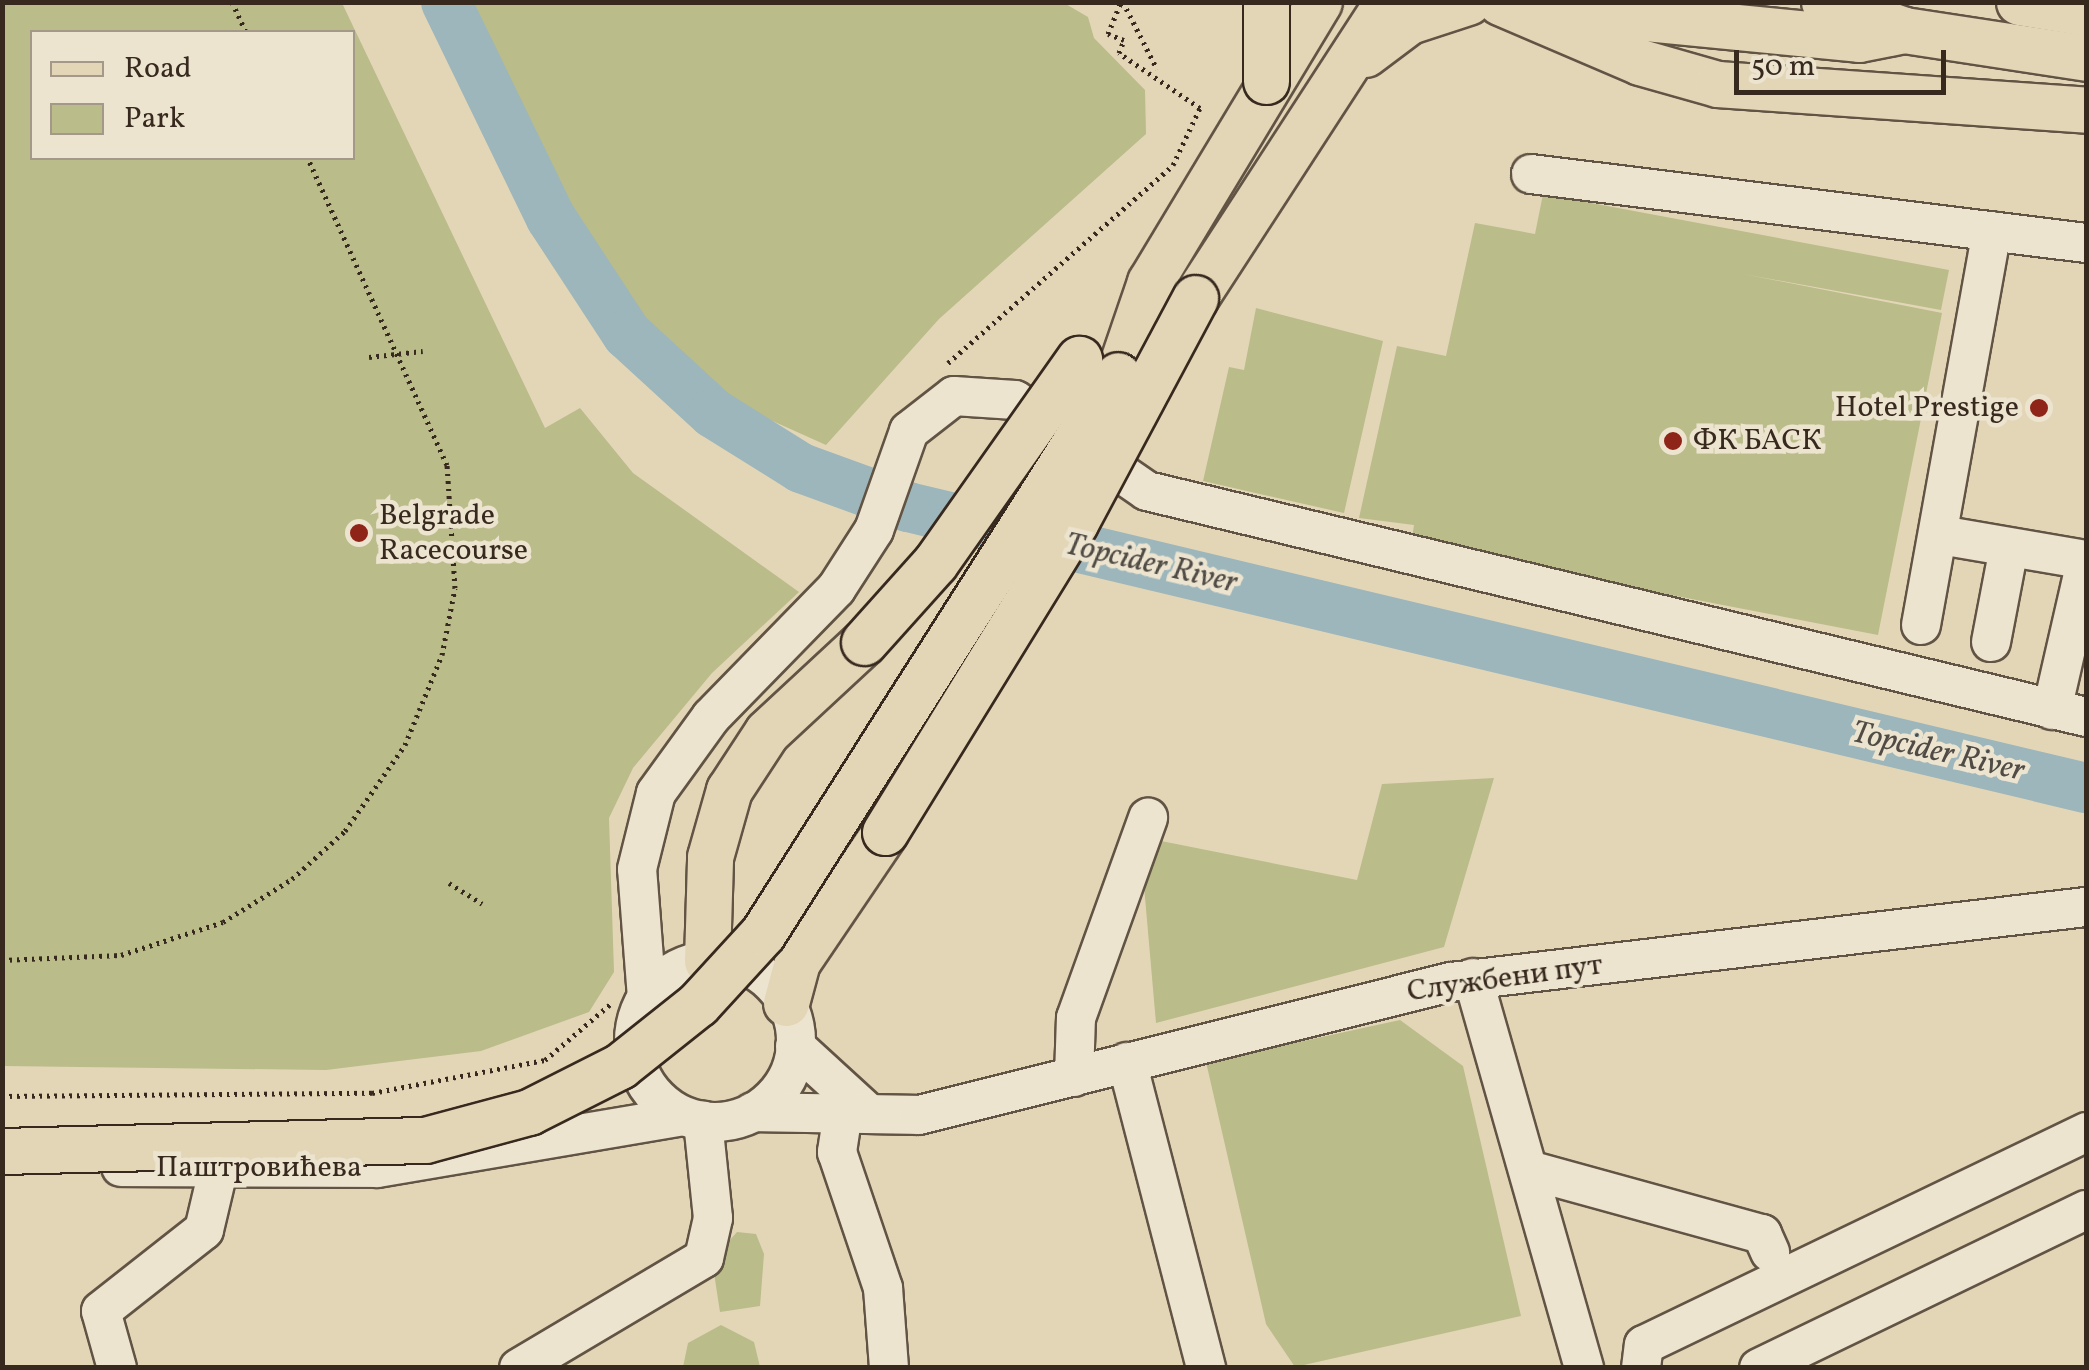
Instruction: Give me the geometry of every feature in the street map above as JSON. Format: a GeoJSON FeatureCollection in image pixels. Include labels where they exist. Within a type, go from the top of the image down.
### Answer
{"type":"FeatureCollection","features":[{"type":"Feature","properties":{"kind":"main road"},"geometry":{"type":"LineString","coordinates":[[1266,2],[1266,81]]}},
{"type":"Feature","properties":{"kind":"main road"},"geometry":{"type":"LineString","coordinates":[[1118,375],[1150,282],[1266,81],[1318,2]]}},
{"type":"Feature","properties":{"kind":"main road"},"geometry":{"type":"LineString","coordinates":[[791,1024],[797,962],[884,832],[1074,523],[1195,298],[1346,72],[1387,2]]}},
{"type":"Feature","properties":{"kind":"main road"},"geometry":{"type":"LineString","coordinates":[[1346,72],[1396,29],[1468,2]]}},
{"type":"Feature","properties":{"kind":"main road"},"geometry":{"type":"LineString","coordinates":[[1500,2],[1640,62],[1718,84],[2086,110]]}},
{"type":"Feature","properties":{"kind":"main road"},"geometry":{"type":"LineString","coordinates":[[1524,2],[1859,40],[1904,30]]}},
{"type":"Feature","properties":{"kind":"main road"},"geometry":{"type":"LineString","coordinates":[[1824,2],[1865,9],[1904,30],[2086,58]]}},
{"type":"Feature","properties":{"kind":"main road"},"geometry":{"type":"LineString","coordinates":[[2020,2],[2086,13]]}},
{"type":"Feature","properties":{"kind":"main road"},"geometry":{"type":"LineString","coordinates":[[694,964],[714,834],[734,779],[768,732],[896,608],[1037,409],[1150,282]]}},
{"type":"Feature","properties":{"kind":"main road"},"geometry":{"type":"LineString","coordinates":[[2,1155],[425,1140],[530,1112],[632,1058],[718,985],[801,880],[1118,375],[1195,298]]}},
{"type":"Feature","properties":{"kind":"street"},"geometry":{"type":"LineString","coordinates":[[1531,174],[2086,244]]}},
{"type":"Feature","properties":{"kind":"street"},"geometry":{"type":"LineString","coordinates":[[1921,625],[1992,232]]}},
{"type":"Feature","properties":{"kind":"street"},"geometry":{"type":"LineString","coordinates":[[791,1024],[783,1084],[753,1112],[693,1118],[650,1090],[634,1050],[634,990],[642,918],[640,847],[666,774],[836,589],[874,530],[898,457],[933,406],[994,394],[1147,491],[2070,714],[2086,561],[1940,535]]}},
{"type":"Feature","properties":{"kind":"street"},"geometry":{"type":"LineString","coordinates":[[1991,642],[2009,548]]}},
{"type":"Feature","properties":{"kind":"street"},"geometry":{"type":"LineString","coordinates":[[1074,1077],[1076,1018],[1148,818]]}},
{"type":"Feature","properties":{"kind":"street","name":"Службени пут"},"geometry":{"type":"LineString","coordinates":[[753,1112],[854,1111],[1074,1077],[1473,978],[2086,907]]}},
{"type":"Feature","properties":{"kind":"street"},"geometry":{"type":"LineString","coordinates":[[642,918],[694,964]]}},
{"type":"Feature","properties":{"kind":"street"},"geometry":{"type":"LineString","coordinates":[[634,990],[694,964],[757,973],[854,1111],[837,1152],[883,1288],[889,1368]]}},
{"type":"Feature","properties":{"kind":"street"},"geometry":{"type":"LineString","coordinates":[[1473,978],[1584,1368]]}},
{"type":"Feature","properties":{"kind":"street","name":"Паштровићева"},"geometry":{"type":"LineString","coordinates":[[515,1150],[599,1107],[634,1050]]}},
{"type":"Feature","properties":{"kind":"street"},"geometry":{"type":"LineString","coordinates":[[1127,1062],[1206,1368]]}},
{"type":"Feature","properties":{"kind":"street"},"geometry":{"type":"LineString","coordinates":[[520,1368],[704,1258],[713,1218],[693,1118]]}},
{"type":"Feature","properties":{"kind":"street","name":"Паштровићева"},"geometry":{"type":"LineString","coordinates":[[2,1155],[218,1171],[377,1168],[515,1150],[693,1118]]}},
{"type":"Feature","properties":{"kind":"street"},"geometry":{"type":"LineString","coordinates":[[1641,1368],[1644,1345],[2086,1132]]}},
{"type":"Feature","properties":{"kind":"street"},"geometry":{"type":"LineString","coordinates":[[1529,1170],[1762,1234],[1770,1252]]}},
{"type":"Feature","properties":{"kind":"street"},"geometry":{"type":"LineString","coordinates":[[117,1368],[101,1311],[204,1230],[218,1171]]}},
{"type":"Feature","properties":{"kind":"street"},"geometry":{"type":"LineString","coordinates":[[1759,1368],[2086,1210]]}},
{"type":"Feature","properties":{"kind":"path"},"geometry":{"type":"LineString","coordinates":[[232,2],[245,30]]}},
{"type":"Feature","properties":{"kind":"path"},"geometry":{"type":"LineString","coordinates":[[937,372],[1173,165],[1200,108],[1159,71],[1120,53],[1124,40],[1108,34],[1122,2]]}},
{"type":"Feature","properties":{"kind":"path"},"geometry":{"type":"LineString","coordinates":[[1122,2],[1159,71]]}},
{"type":"Feature","properties":{"kind":"path"},"geometry":{"type":"LineString","coordinates":[[2,960],[121,955],[223,922],[292,879],[344,830],[404,745],[442,655],[456,520],[446,465],[399,353],[309,160]]}},
{"type":"Feature","properties":{"kind":"path"},"geometry":{"type":"LineString","coordinates":[[370,357],[423,351]]}},
{"type":"Feature","properties":{"kind":"path"},"geometry":{"type":"LineString","coordinates":[[449,883],[482,904]]}},
{"type":"Feature","properties":{"kind":"path"},"geometry":{"type":"LineString","coordinates":[[2,1096],[372,1093],[544,1060],[634,990]]}},
{"type":"Feature","properties":{"kind":"green space","name":"Belgrade Racecourse"},"geometry":{"type":"Polygon","coordinates":[[[2,3],[342,3],[355,30],[30,30],[30,160],[355,160],[355,30],[545,428],[580,408],[633,473],[799,592],[712,673],[633,768],[609,818],[614,972],[589,1012],[481,1051],[326,1070],[3,1066],[2,3]]]}},
{"type":"Feature","properties":{"kind":"green space"},"geometry":{"type":"Polygon","coordinates":[[[461,3],[1064,3],[1088,17],[1094,38],[1145,90],[1146,134],[939,319],[826,445],[672,376],[518,121],[461,3]]]}},
{"type":"Feature","properties":{"kind":"green space","name":"ФК БАСК"},"geometry":{"type":"Polygon","coordinates":[[[1543,194],[1949,270],[1941,310],[1743,274],[1942,313],[1878,635],[1411,545],[1414,525],[1359,518],[1397,346],[1446,356],[1475,223],[1535,234],[1543,194]]]}},
{"type":"Feature","properties":{"kind":"green space"},"geometry":{"type":"Polygon","coordinates":[[[1256,308],[1383,341],[1344,513],[1203,481],[1229,367],[1244,370],[1256,308]]]}},
{"type":"Feature","properties":{"kind":"green space"},"geometry":{"type":"Polygon","coordinates":[[[1494,778],[1444,947],[1156,1023],[1144,886],[1161,841],[1357,880],[1382,784],[1494,778]]]}},
{"type":"Feature","properties":{"kind":"green space"},"geometry":{"type":"Polygon","coordinates":[[[1400,1020],[1463,1066],[1521,1316],[1295,1367],[1266,1324],[1206,1062],[1400,1020]]]}},
{"type":"Feature","properties":{"kind":"green space"},"geometry":{"type":"Polygon","coordinates":[[[737,1232],[756,1234],[764,1254],[760,1306],[720,1312],[712,1260],[737,1232]]]}},
{"type":"Feature","properties":{"kind":"green space"},"geometry":{"type":"Polygon","coordinates":[[[721,1325],[754,1342],[760,1367],[683,1367],[688,1343],[721,1325]]]}},
{"type":"Feature","properties":{"kind":"waterway","name":"Topcider River"},"geometry":{"type":"LineString","coordinates":[[446,2],[551,218],[627,334],[713,413],[801,468],[908,507],[2086,788]]}},
{"type":"Feature","properties":{"kind":"place","name":"Hotel Prestige"},"geometry":{"type":"Point","coordinates":[2039,408]}},
{"type":"Feature","properties":{"kind":"place","name":"ФК БАСК"},"geometry":{"type":"Point","coordinates":[1673,441]}},
{"type":"Feature","properties":{"kind":"place","name":"Belgrade Racecourse"},"geometry":{"type":"Point","coordinates":[359,533]}}]}
